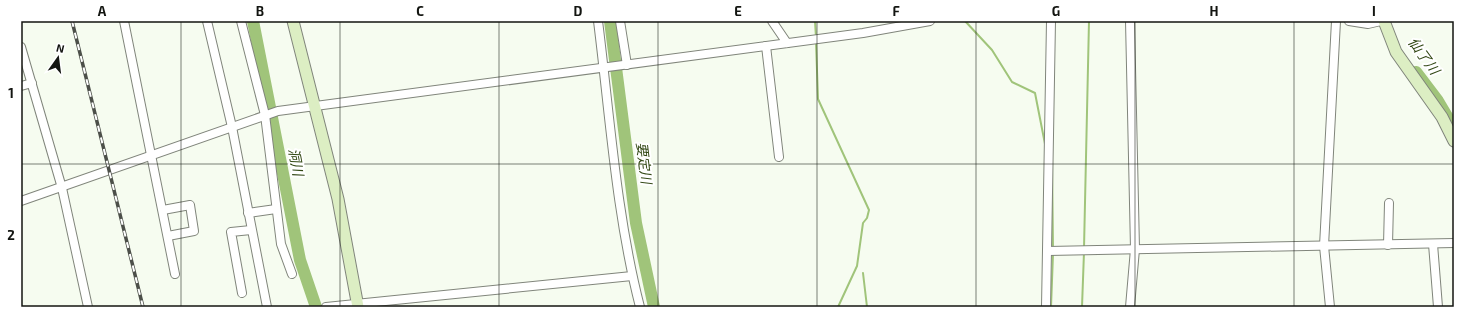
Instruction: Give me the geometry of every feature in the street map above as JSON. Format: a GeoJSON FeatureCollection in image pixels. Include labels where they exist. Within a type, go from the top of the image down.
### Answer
{"type":"FeatureCollection","features":[{"type":"Feature","properties":{"kind":"street"},"geometry":{"type":"LineString","coordinates":[[124,21],[164,210],[175,274]]}},
{"type":"Feature","properties":{"kind":"street"},"geometry":{"type":"LineString","coordinates":[[207,21],[232,127],[267,307]]}},
{"type":"Feature","properties":{"kind":"street"},"geometry":{"type":"LineString","coordinates":[[241,21],[266,114],[281,244],[292,274]]}},
{"type":"Feature","properties":{"kind":"street"},"geometry":{"type":"LineString","coordinates":[[292,21],[338,199],[358,306]]}},
{"type":"Feature","properties":{"kind":"street"},"geometry":{"type":"LineString","coordinates":[[598,21],[607,68],[623,229],[632,276],[640,307]]}},
{"type":"Feature","properties":{"kind":"street"},"geometry":{"type":"LineString","coordinates":[[620,21],[625,65]]}},
{"type":"Feature","properties":{"kind":"street"},"geometry":{"type":"LineString","coordinates":[[772,21],[787,43]]}},
{"type":"Feature","properties":{"kind":"street"},"geometry":{"type":"LineString","coordinates":[[21,201],[62,188],[266,114],[278,111],[820,39],[930,21]]}},
{"type":"Feature","properties":{"kind":"street"},"geometry":{"type":"LineString","coordinates":[[1046,307],[1052,251],[1049,155],[1051,21]]}},
{"type":"Feature","properties":{"kind":"street"},"geometry":{"type":"LineString","coordinates":[[1130,21],[1135,249],[1130,307]]}},
{"type":"Feature","properties":{"kind":"street"},"geometry":{"type":"LineString","coordinates":[[1330,307],[1324,246],[1336,21]]}},
{"type":"Feature","properties":{"kind":"street"},"geometry":{"type":"LineString","coordinates":[[1349,21],[1368,24],[1382,21],[1396,52],[1442,117],[1454,140]]}},
{"type":"Feature","properties":{"kind":"street"},"geometry":{"type":"LineString","coordinates":[[766,46],[780,157]]}},
{"type":"Feature","properties":{"kind":"street"},"geometry":{"type":"LineString","coordinates":[[21,47],[62,188],[88,307]]}},
{"type":"Feature","properties":{"kind":"street"},"geometry":{"type":"LineString","coordinates":[[21,86],[32,83]]}},
{"type":"Feature","properties":{"kind":"street"},"geometry":{"type":"LineString","coordinates":[[1388,245],[1389,203]]}},
{"type":"Feature","properties":{"kind":"street"},"geometry":{"type":"LineString","coordinates":[[164,210],[190,204],[194,231],[168,236]]}},
{"type":"Feature","properties":{"kind":"street"},"geometry":{"type":"LineString","coordinates":[[248,213],[276,209]]}},
{"type":"Feature","properties":{"kind":"street"},"geometry":{"type":"LineString","coordinates":[[242,293],[231,232],[251,230]]}},
{"type":"Feature","properties":{"kind":"street"},"geometry":{"type":"LineString","coordinates":[[1052,251],[1454,243]]}},
{"type":"Feature","properties":{"kind":"street"},"geometry":{"type":"LineString","coordinates":[[1433,244],[1438,307]]}},
{"type":"Feature","properties":{"kind":"street"},"geometry":{"type":"LineString","coordinates":[[326,307],[358,306],[632,276]]}},
{"type":"Feature","properties":{"kind":"waterway","name":"洞川"},"geometry":{"type":"LineString","coordinates":[[253,21],[300,260],[316,307]]}},
{"type":"Feature","properties":{"kind":"waterway","name":"要定川"},"geometry":{"type":"LineString","coordinates":[[610,21],[636,223],[654,307]]}},
{"type":"Feature","properties":{"kind":"waterway"},"geometry":{"type":"LineString","coordinates":[[815,21],[816,38]]}},
{"type":"Feature","properties":{"kind":"waterway"},"geometry":{"type":"LineString","coordinates":[[965,21],[992,50],[1012,82],[1035,93],[1045,144]]}},
{"type":"Feature","properties":{"kind":"waterway"},"geometry":{"type":"LineString","coordinates":[[1084,248],[1089,21]]}},
{"type":"Feature","properties":{"kind":"waterway"},"geometry":{"type":"LineString","coordinates":[[816,42],[818,99],[869,210],[867,218],[863,223],[857,266],[838,307]]}},
{"type":"Feature","properties":{"kind":"waterway","name":"仙了川"},"geometry":{"type":"LineString","coordinates":[[1416,72],[1438,101],[1454,128]]}},
{"type":"Feature","properties":{"kind":"waterway"},"geometry":{"type":"LineString","coordinates":[[1052,159],[1053,250]]}},
{"type":"Feature","properties":{"kind":"waterway"},"geometry":{"type":"LineString","coordinates":[[1082,307],[1084,252]]}},
{"type":"Feature","properties":{"kind":"waterway"},"geometry":{"type":"LineString","coordinates":[[1051,307],[1053,254]]}},
{"type":"Feature","properties":{"kind":"waterway"},"geometry":{"type":"LineString","coordinates":[[863,273],[867,307]]}},
{"type":"Feature","properties":{"kind":"railway"},"geometry":{"type":"LineString","coordinates":[[72,21],[143,307]]}}]}
